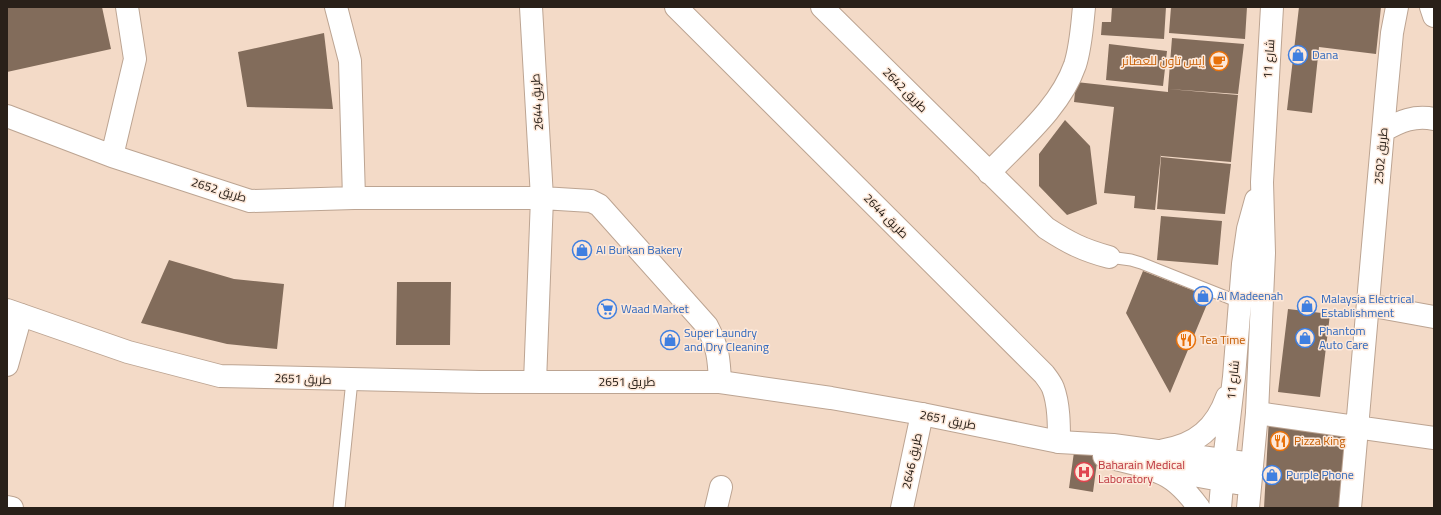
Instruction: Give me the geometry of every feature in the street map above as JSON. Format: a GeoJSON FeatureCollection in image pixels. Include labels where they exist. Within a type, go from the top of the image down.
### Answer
{"type":"FeatureCollection","features":[{"type":"Feature","properties":{"kind":"street"},"geometry":{"type":"LineString","coordinates":[[112,156],[135,59],[127,7]]}},
{"type":"Feature","properties":{"kind":"street"},"geometry":{"type":"LineString","coordinates":[[336,7],[350,61],[354,198]]}},
{"type":"Feature","properties":{"kind":"street","name":"طريق 2644"},"geometry":{"type":"LineString","coordinates":[[531,7],[542,198],[535,382]]}},
{"type":"Feature","properties":{"kind":"street","name":"طريق 2644"},"geometry":{"type":"LineString","coordinates":[[676,7],[1044,374],[1052,387],[1057,406],[1059,442]]}},
{"type":"Feature","properties":{"kind":"street","name":"طريق 2642"},"geometry":{"type":"LineString","coordinates":[[822,7],[1046,228],[1066,242],[1109,257]]}},
{"type":"Feature","properties":{"kind":"street"},"geometry":{"type":"LineString","coordinates":[[989,173],[1044,115],[1062,92],[1069,79],[1079,48],[1084,7]]}},
{"type":"Feature","properties":{"kind":"street","name":"شارع 11"},"geometry":{"type":"LineString","coordinates":[[1248,508],[1257,413],[1264,253],[1262,182],[1272,7]]}},
{"type":"Feature","properties":{"kind":"street","name":"طريق 2502"},"geometry":{"type":"LineString","coordinates":[[1350,508],[1392,33],[1397,7]]}},
{"type":"Feature","properties":{"kind":"street"},"geometry":{"type":"LineString","coordinates":[[1431,7],[1434,16]]}},
{"type":"Feature","properties":{"kind":"street","name":"طريق 2652"},"geometry":{"type":"LineString","coordinates":[[7,116],[112,156],[250,201],[354,198],[542,198]]}},
{"type":"Feature","properties":{"kind":"street"},"geometry":{"type":"LineString","coordinates":[[1383,131],[1396,123],[1410,118],[1425,117],[1434,119]]}},
{"type":"Feature","properties":{"kind":"street","name":"شارع 11"},"geometry":{"type":"LineString","coordinates":[[1220,508],[1234,377],[1243,264],[1248,229],[1262,182]]}},
{"type":"Feature","properties":{"kind":"street"},"geometry":{"type":"LineString","coordinates":[[542,198],[591,201],[599,205],[707,326],[714,340],[719,357],[720,382]]}},
{"type":"Feature","properties":{"kind":"street"},"geometry":{"type":"LineString","coordinates":[[1368,305],[1434,317]]}},
{"type":"Feature","properties":{"kind":"street"},"geometry":{"type":"LineString","coordinates":[[7,365],[14,312]]}},
{"type":"Feature","properties":{"kind":"street","name":"طريق 2651"},"geometry":{"type":"LineString","coordinates":[[14,312],[128,352],[220,376],[352,380],[720,382],[831,398],[922,414],[1059,442],[1113,445],[1149,459],[1250,475]]}},
{"type":"Feature","properties":{"kind":"street"},"geometry":{"type":"LineString","coordinates":[[1199,508],[1191,497],[1177,484],[1161,473],[1149,459],[1199,438],[1216,421],[1226,401],[1234,377]]}},
{"type":"Feature","properties":{"kind":"street"},"geometry":{"type":"LineString","coordinates":[[1257,413],[1434,438]]}},
{"type":"Feature","properties":{"kind":"street","name":"طريق 2646"},"geometry":{"type":"LineString","coordinates":[[902,508],[922,414]]}},
{"type":"Feature","properties":{"kind":"street"},"geometry":{"type":"LineString","coordinates":[[716,508],[720,487]]}},
{"type":"Feature","properties":{"kind":"street"},"geometry":{"type":"LineString","coordinates":[[7,507],[12,508]]}},
{"type":"Feature","properties":{"kind":"lane"},"geometry":{"type":"LineString","coordinates":[[1109,257],[1141,263],[1239,302]]}},
{"type":"Feature","properties":{"kind":"lane"},"geometry":{"type":"LineString","coordinates":[[339,508],[352,380]]}},
{"type":"Feature","properties":{"kind":"building"},"geometry":{"type":"Polygon","coordinates":[[[7,7],[102,7],[111,49],[7,72],[7,7]]]}},
{"type":"Feature","properties":{"kind":"building"},"geometry":{"type":"Polygon","coordinates":[[[1112,7],[1166,7],[1164,39],[1101,35],[1102,22],[1111,22],[1112,7]]]}},
{"type":"Feature","properties":{"kind":"building"},"geometry":{"type":"Polygon","coordinates":[[[1171,7],[1247,7],[1245,39],[1169,33],[1171,7]]]}},
{"type":"Feature","properties":{"kind":"building"},"geometry":{"type":"Polygon","coordinates":[[[1299,7],[1381,7],[1376,54],[1319,47],[1312,113],[1287,110],[1299,7]]]}},
{"type":"Feature","properties":{"kind":"building"},"geometry":{"type":"Polygon","coordinates":[[[324,33],[333,109],[247,107],[238,52],[324,33]]]}},
{"type":"Feature","properties":{"kind":"building"},"geometry":{"type":"Polygon","coordinates":[[[1172,38],[1244,44],[1238,94],[1168,89],[1172,38]]]}},
{"type":"Feature","properties":{"kind":"building"},"geometry":{"type":"Polygon","coordinates":[[[1109,44],[1167,51],[1163,86],[1106,80],[1109,44]]]}},
{"type":"Feature","properties":{"kind":"building"},"geometry":{"type":"Polygon","coordinates":[[[1076,82],[1168,92],[1168,89],[1238,95],[1231,162],[1161,156],[1161,154],[1155,210],[1134,208],[1135,196],[1104,193],[1114,107],[1074,102],[1076,82]]]}},
{"type":"Feature","properties":{"kind":"building"},"geometry":{"type":"Polygon","coordinates":[[[1065,120],[1090,146],[1097,204],[1067,215],[1039,186],[1039,154],[1065,120]]]}},
{"type":"Feature","properties":{"kind":"building"},"geometry":{"type":"Polygon","coordinates":[[[1161,157],[1231,164],[1225,214],[1157,209],[1161,157]]]}},
{"type":"Feature","properties":{"kind":"building"},"geometry":{"type":"Polygon","coordinates":[[[1161,216],[1222,221],[1218,265],[1157,260],[1161,216]]]}},
{"type":"Feature","properties":{"kind":"building"},"geometry":{"type":"Polygon","coordinates":[[[169,260],[234,279],[284,284],[277,349],[227,344],[141,323],[169,260]]]}},
{"type":"Feature","properties":{"kind":"building"},"geometry":{"type":"Polygon","coordinates":[[[1143,271],[1210,297],[1170,393],[1126,313],[1143,271]]]}},
{"type":"Feature","properties":{"kind":"building"},"geometry":{"type":"Polygon","coordinates":[[[397,282],[451,282],[450,345],[396,345],[397,282]]]}},
{"type":"Feature","properties":{"kind":"building"},"geometry":{"type":"Polygon","coordinates":[[[1288,309],[1330,314],[1320,397],[1278,392],[1288,309]]]}},
{"type":"Feature","properties":{"kind":"building"},"geometry":{"type":"Polygon","coordinates":[[[1269,417],[1345,426],[1340,508],[1264,508],[1269,417]]]}},
{"type":"Feature","properties":{"kind":"building","name":"Baharain Medical Laboratory"},"geometry":{"type":"Polygon","coordinates":[[[1074,452],[1098,455],[1093,492],[1069,488],[1074,452]]]}},
{"type":"Feature","properties":{"kind":"place","name":"Dana"},"geometry":{"type":"Point","coordinates":[1298,55]}},
{"type":"Feature","properties":{"kind":"place","name":"إيس تاون للعصائر"},"geometry":{"type":"Point","coordinates":[1219,61]}},
{"type":"Feature","properties":{"kind":"place","name":"Al Burkan Bakery"},"geometry":{"type":"Point","coordinates":[582,250]}},
{"type":"Feature","properties":{"kind":"place","name":"Al Madeenah"},"geometry":{"type":"Point","coordinates":[1203,296]}},
{"type":"Feature","properties":{"kind":"place","name":"Malaysia Electrical Establishment"},"geometry":{"type":"Point","coordinates":[1307,306]}},
{"type":"Feature","properties":{"kind":"place","name":"Waad Market"},"geometry":{"type":"Point","coordinates":[607,309]}},
{"type":"Feature","properties":{"kind":"place","name":"Phantom Auto Care"},"geometry":{"type":"Point","coordinates":[1305,338]}},
{"type":"Feature","properties":{"kind":"place","name":"Super Laundry and Dry Cleaning"},"geometry":{"type":"Point","coordinates":[670,340]}},
{"type":"Feature","properties":{"kind":"place","name":"Tea Time"},"geometry":{"type":"Point","coordinates":[1186,340]}},
{"type":"Feature","properties":{"kind":"place","name":"Pizza King"},"geometry":{"type":"Point","coordinates":[1280,441]}},
{"type":"Feature","properties":{"kind":"place","name":"Baharain Medical Laboratory"},"geometry":{"type":"Point","coordinates":[1084,472]}},
{"type":"Feature","properties":{"kind":"place","name":"Purple Phone"},"geometry":{"type":"Point","coordinates":[1272,475]}}]}
